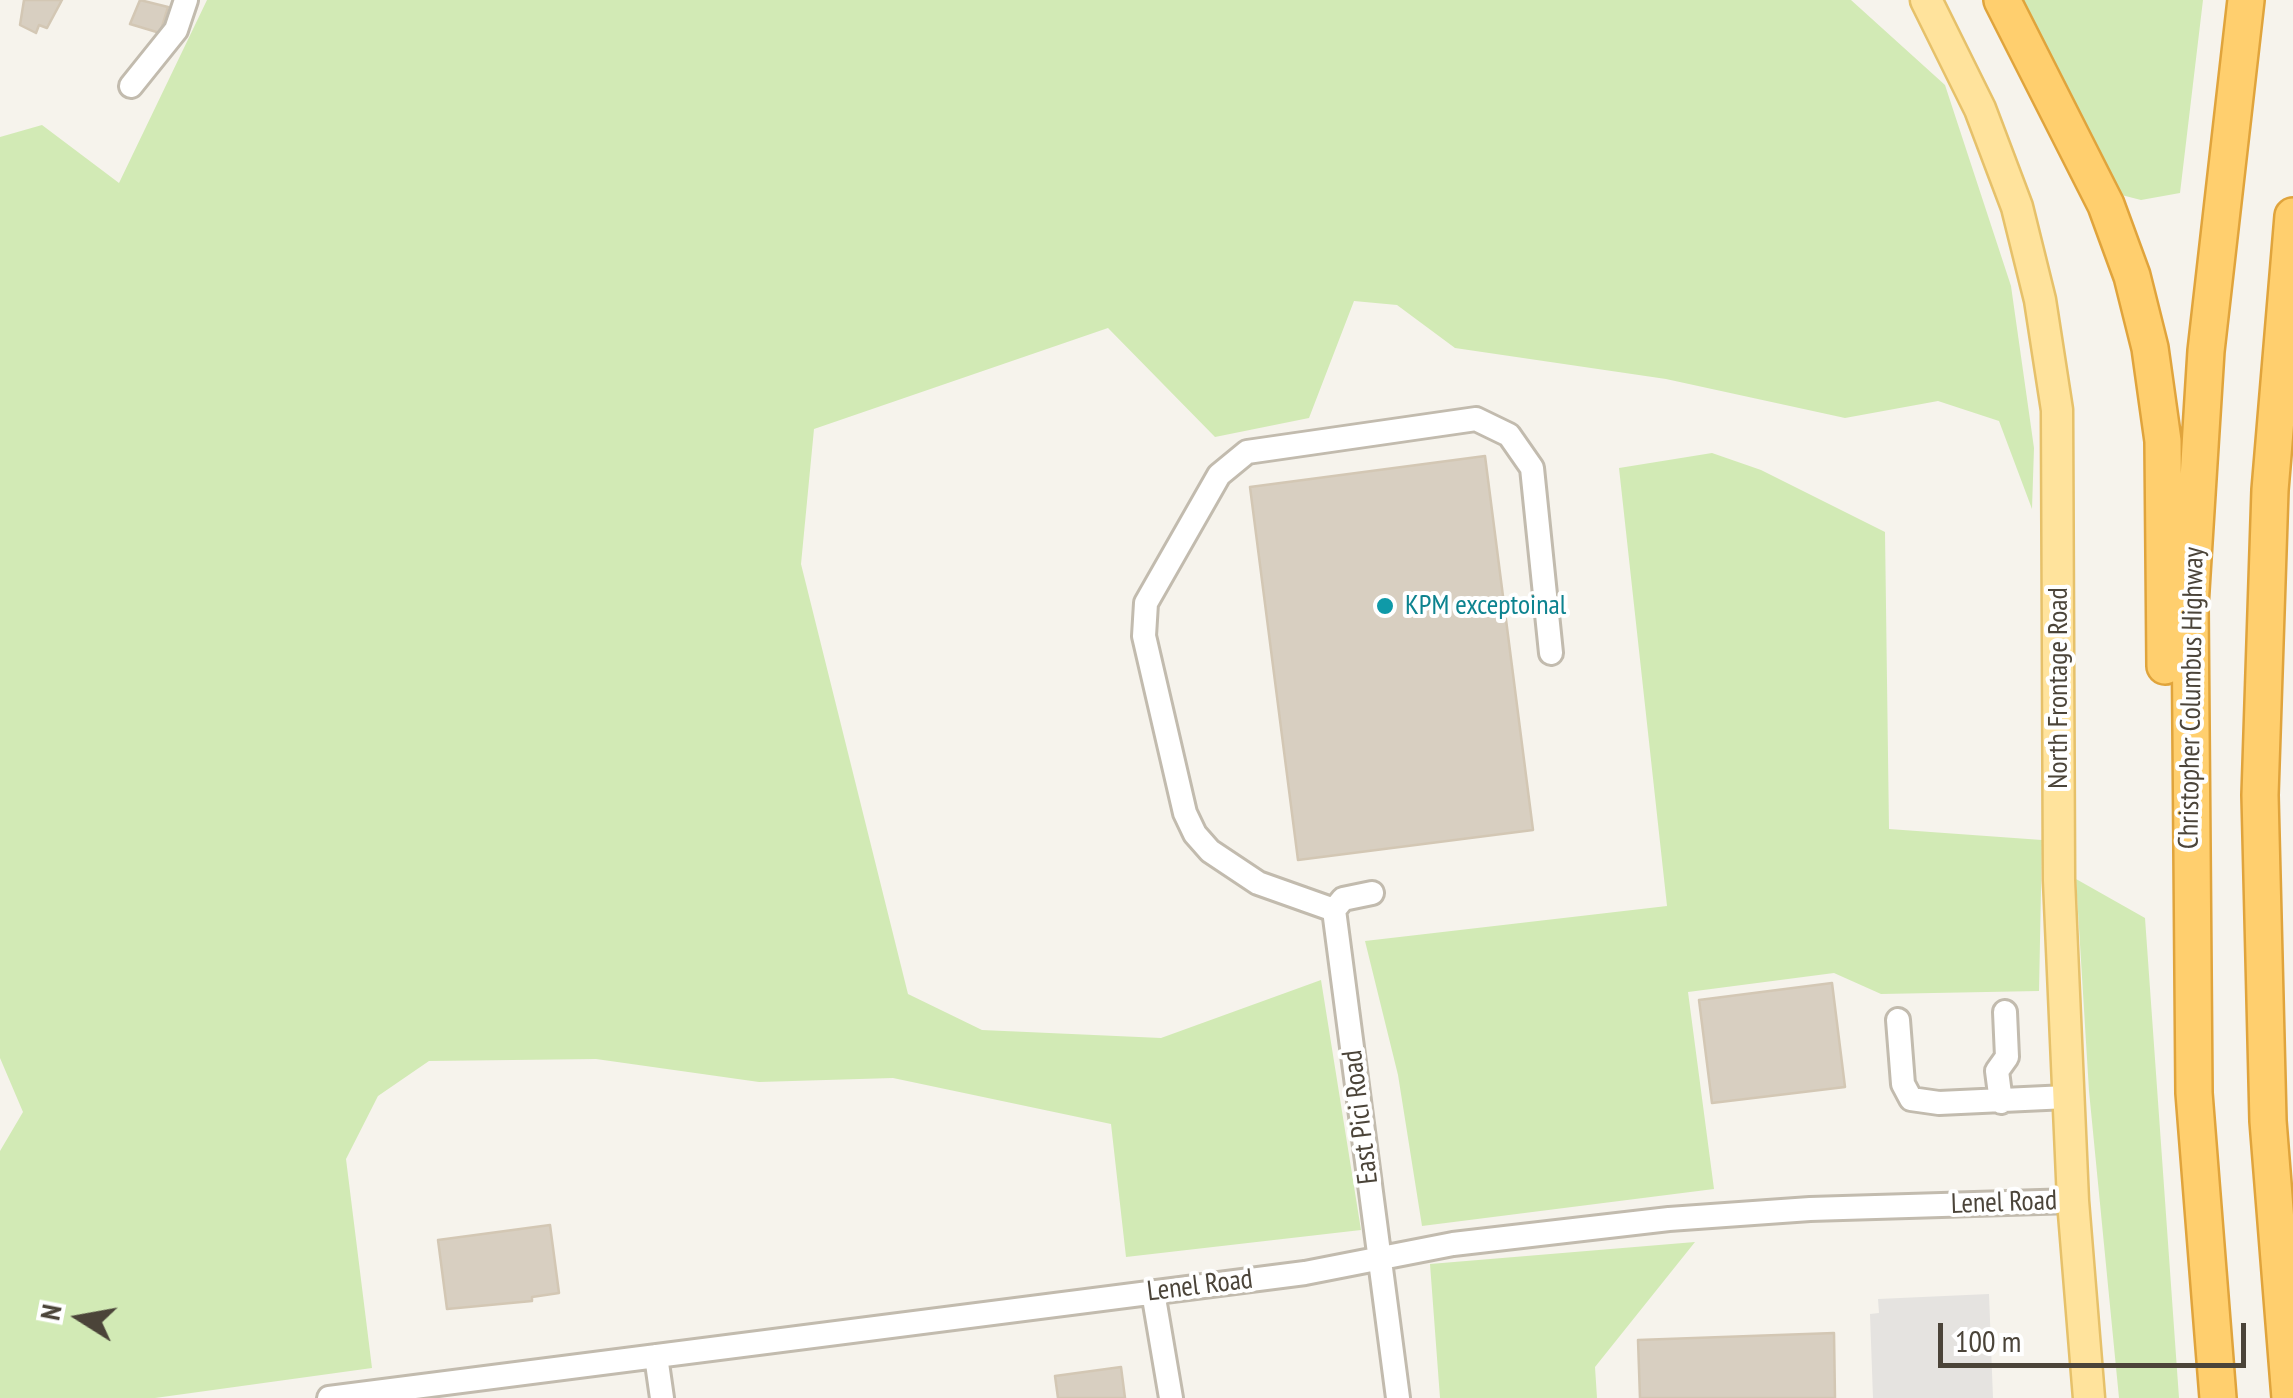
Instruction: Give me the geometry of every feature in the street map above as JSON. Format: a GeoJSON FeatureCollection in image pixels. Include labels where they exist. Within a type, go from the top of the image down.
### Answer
{"type":"FeatureCollection","features":[{"type":"Feature","properties":{"kind":"highway"},"geometry":{"type":"LineString","coordinates":[[2002,0],[2106,205],[2132,276],[2150,348],[2163,441],[2165,688],[2188,732]]}},
{"type":"Feature","properties":{"kind":"highway","name":"Christopher Columbus Highway"},"geometry":{"type":"LineString","coordinates":[[2218,1398],[2194,1094],[2188,732],[2199,437],[2220,201],[2246,0]]}},
{"type":"Feature","properties":{"kind":"highway"},"geometry":{"type":"LineString","coordinates":[[2290,1398],[2264,1028],[2260,795],[2270,490],[2293,216]]}},
{"type":"Feature","properties":{"kind":"highway"},"geometry":{"type":"LineString","coordinates":[[2270,490],[2293,440]]}},
{"type":"Feature","properties":{"kind":"main road","name":"North Frontage Road"},"geometry":{"type":"LineString","coordinates":[[1926,0],[2000,158],[2030,254],[2050,356],[2060,498],[2059,880],[2073,1201],[2089,1398]]}},
{"type":"Feature","properties":{"kind":"street"},"geometry":{"type":"LineString","coordinates":[[131,86],[176,30],[186,0]]}},
{"type":"Feature","properties":{"kind":"street"},"geometry":{"type":"LineString","coordinates":[[1372,893],[1343,899],[1334,910],[1258,884],[1210,851],[1185,813],[1144,636],[1144,614],[1156,581],[1219,475],[1237,458],[1260,448],[1460,420],[1476,419],[1500,427],[1517,443],[1532,468],[1551,653]]}},
{"type":"Feature","properties":{"kind":"street","name":"East Pici Road"},"geometry":{"type":"LineString","coordinates":[[1334,910],[1398,1398]]}},
{"type":"Feature","properties":{"kind":"street"},"geometry":{"type":"LineString","coordinates":[[2000,1102],[1997,1071],[2007,1057],[2006,1012]]}},
{"type":"Feature","properties":{"kind":"street"},"geometry":{"type":"LineString","coordinates":[[1898,1020],[1903,1084],[1910,1099],[2000,1102],[2068,1097]]}},
{"type":"Feature","properties":{"kind":"street","name":"Lenel Road"},"geometry":{"type":"LineString","coordinates":[[328,1398],[469,1389],[656,1356],[1305,1273],[1453,1244],[1669,1219],[1810,1208],[2073,1201]]}},
{"type":"Feature","properties":{"kind":"street"},"geometry":{"type":"LineString","coordinates":[[1152,1292],[1171,1398]]}},
{"type":"Feature","properties":{"kind":"street"},"geometry":{"type":"LineString","coordinates":[[656,1356],[662,1398]]}},
{"type":"Feature","properties":{"kind":"green space"},"geometry":{"type":"Polygon","coordinates":[[[207,0],[1851,0],[1945,85],[2011,286],[2034,448],[2032,509],[1999,421],[1938,401],[1845,418],[1666,379],[1455,348],[1397,305],[1354,301],[1309,418],[1215,437],[1108,328],[814,429],[801,564],[908,994],[982,1030],[1161,1038],[1321,980],[1361,1230],[1126,1257],[1111,1124],[893,1078],[759,1082],[596,1059],[429,1061],[378,1096],[346,1159],[372,1368],[155,1398],[0,1398],[0,1151],[23,1112],[0,1058],[0,137],[42,125],[119,183],[207,0]]]}},
{"type":"Feature","properties":{"kind":"green space"},"geometry":{"type":"Polygon","coordinates":[[[2019,0],[2203,0],[2180,193],[2141,200],[2098,189],[2019,0]]]}},
{"type":"Feature","properties":{"kind":"green space"},"geometry":{"type":"Polygon","coordinates":[[[1712,453],[1761,470],[1885,532],[1889,829],[2042,840],[2039,991],[1881,994],[1834,973],[1688,992],[1714,1189],[1422,1226],[1398,1075],[1365,941],[1667,906],[1619,468],[1712,453]]]}},
{"type":"Feature","properties":{"kind":"green space"},"geometry":{"type":"Polygon","coordinates":[[[2076,879],[2145,918],[2179,1398],[2119,1398],[2089,1091],[2076,879]]]}},
{"type":"Feature","properties":{"kind":"green space"},"geometry":{"type":"Polygon","coordinates":[[[1695,1242],[1595,1367],[1597,1398],[1440,1398],[1430,1264],[1695,1242]]]}},
{"type":"Feature","properties":{"kind":"shaded area"},"geometry":{"type":"Polygon","coordinates":[[[1989,1294],[1993,1398],[1873,1398],[1870,1314],[1879,1313],[1878,1299],[1989,1294]]]}},
{"type":"Feature","properties":{"kind":"building"},"geometry":{"type":"Polygon","coordinates":[[[24,0],[62,0],[47,28],[39,25],[36,33],[20,25],[24,0]]]}},
{"type":"Feature","properties":{"kind":"building"},"geometry":{"type":"Polygon","coordinates":[[[140,0],[168,7],[160,33],[130,24],[140,0]]]}},
{"type":"Feature","properties":{"kind":"building","name":"KPM exceptoinal"},"geometry":{"type":"Polygon","coordinates":[[[1485,456],[1533,830],[1298,860],[1250,487],[1485,456]]]}},
{"type":"Feature","properties":{"kind":"building"},"geometry":{"type":"Polygon","coordinates":[[[1832,983],[1845,1087],[1712,1103],[1699,1000],[1832,983]]]}},
{"type":"Feature","properties":{"kind":"building"},"geometry":{"type":"Polygon","coordinates":[[[550,1225],[559,1293],[532,1297],[532,1301],[447,1309],[438,1240],[550,1225]]]}},
{"type":"Feature","properties":{"kind":"building"},"geometry":{"type":"Polygon","coordinates":[[[1834,1333],[1835,1398],[1640,1398],[1638,1340],[1834,1333]]]}},
{"type":"Feature","properties":{"kind":"building"},"geometry":{"type":"Polygon","coordinates":[[[1121,1367],[1125,1398],[1058,1398],[1055,1376],[1121,1367]]]}},
{"type":"Feature","properties":{"kind":"place","name":"KPM exceptoinal"},"geometry":{"type":"Point","coordinates":[1385,606]}}]}
